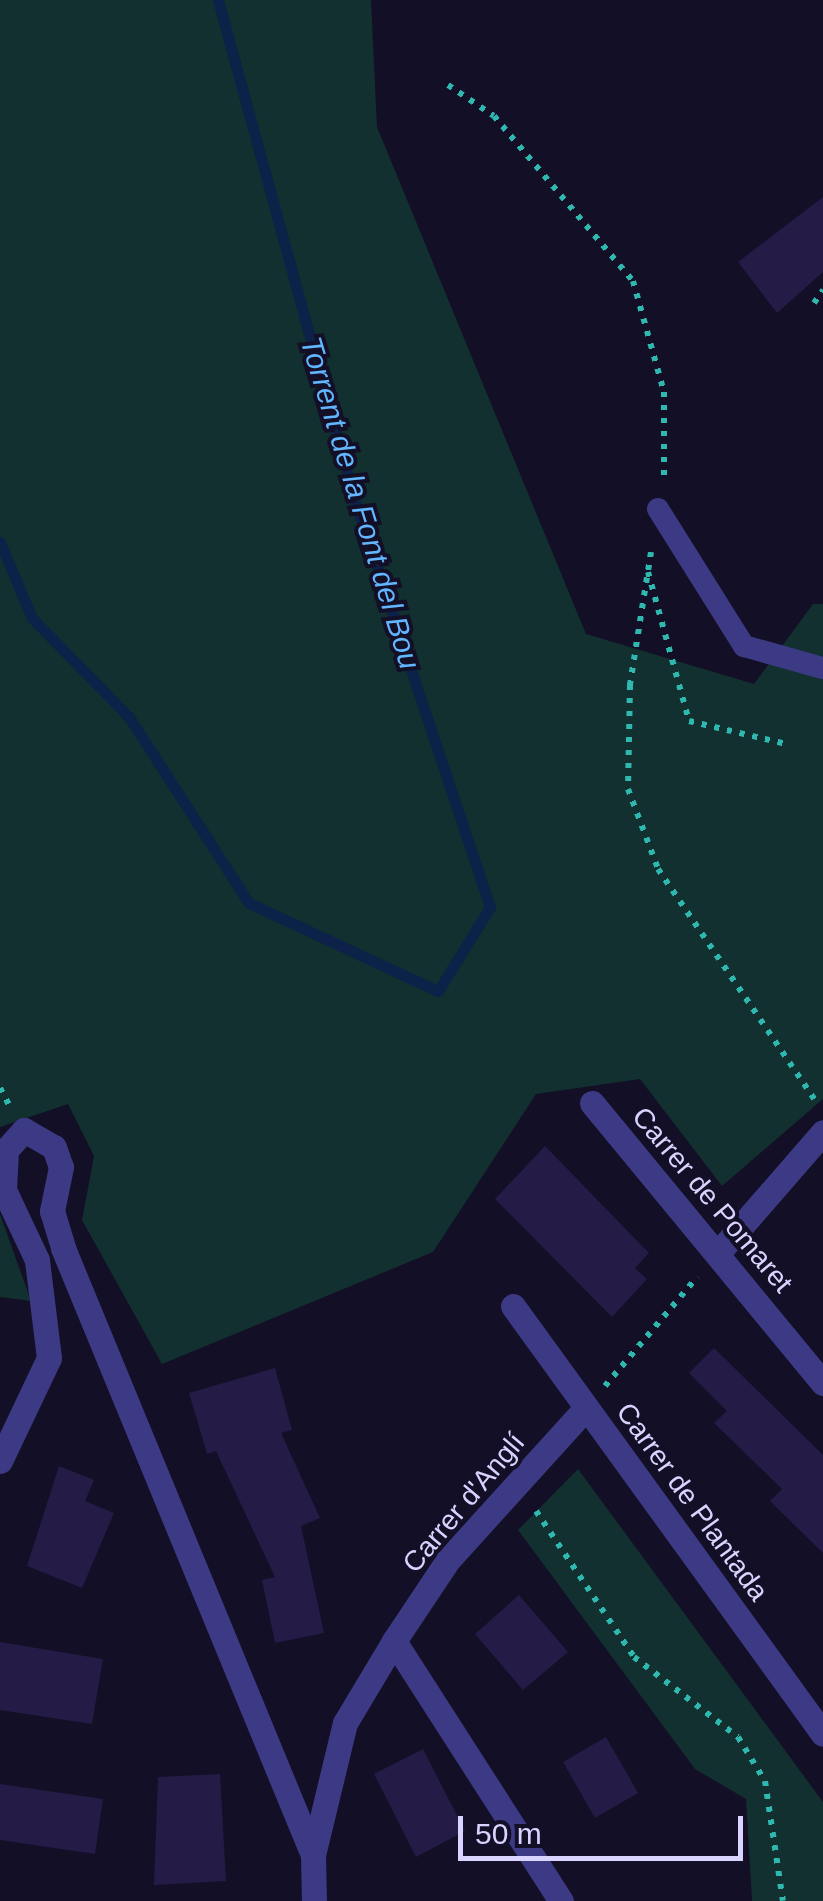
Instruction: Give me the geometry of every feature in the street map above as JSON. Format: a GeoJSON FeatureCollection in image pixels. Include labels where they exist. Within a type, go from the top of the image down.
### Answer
{"type":"FeatureCollection","features":[{"type":"Feature","properties":{"kind":"street","name":"Carrer de Pomaret"},"geometry":{"type":"LineString","coordinates":[[592,1103],[823,1382]]}},
{"type":"Feature","properties":{"kind":"street"},"geometry":{"type":"LineString","coordinates":[[0,1461],[49,1358],[38,1260],[4,1190],[6,1150],[24,1130],[54,1147],[61,1166],[52,1212],[63,1248],[313,1855],[314,1901]]}},
{"type":"Feature","properties":{"kind":"street"},"geometry":{"type":"LineString","coordinates":[[718,1253],[823,1132]]}},
{"type":"Feature","properties":{"kind":"street","name":"Carrer de Plantada"},"geometry":{"type":"LineString","coordinates":[[513,1306],[593,1400],[823,1734]]}},
{"type":"Feature","properties":{"kind":"street","name":"Carrer d'Anglí"},"geometry":{"type":"LineString","coordinates":[[313,1855],[345,1723],[394,1641],[448,1560],[593,1400]]}},
{"type":"Feature","properties":{"kind":"street"},"geometry":{"type":"LineString","coordinates":[[394,1641],[562,1901]]}},
{"type":"Feature","properties":{"kind":"lane"},"geometry":{"type":"LineString","coordinates":[[658,509],[744,646],[823,668]]}},
{"type":"Feature","properties":{"kind":"path"},"geometry":{"type":"LineString","coordinates":[[448,86],[494,116],[633,281],[664,392],[658,509],[630,684],[628,789],[658,868],[823,1112]]}},
{"type":"Feature","properties":{"kind":"path"},"geometry":{"type":"LineString","coordinates":[[814,303],[823,290]]}},
{"type":"Feature","properties":{"kind":"path"},"geometry":{"type":"LineString","coordinates":[[648,571],[680,664],[690,721],[786,744]]}},
{"type":"Feature","properties":{"kind":"path"},"geometry":{"type":"LineString","coordinates":[[593,1400],[698,1276]]}},
{"type":"Feature","properties":{"kind":"path"},"geometry":{"type":"LineString","coordinates":[[536,1511],[634,1658],[738,1737],[765,1782],[783,1901]]}},
{"type":"Feature","properties":{"kind":"green space"},"geometry":{"type":"Polygon","coordinates":[[[0,0],[371,0],[377,127],[586,634],[754,684],[813,604],[823,604],[823,1099],[722,1186],[640,1079],[536,1094],[433,1252],[162,1364],[82,1220],[94,1156],[68,1104],[0,1127],[0,0]]]}},
{"type":"Feature","properties":{"kind":"green space"},"geometry":{"type":"Polygon","coordinates":[[[0,1214],[31,1301],[0,1297],[0,1214]]]}},
{"type":"Feature","properties":{"kind":"green space"},"geometry":{"type":"Polygon","coordinates":[[[578,1469],[823,1802],[823,1901],[752,1901],[746,1799],[695,1769],[518,1530],[578,1469]]]}},
{"type":"Feature","properties":{"kind":"building"},"geometry":{"type":"Polygon","coordinates":[[[823,197],[823,272],[777,313],[738,262],[823,197]]]}},
{"type":"Feature","properties":{"kind":"building"},"geometry":{"type":"Polygon","coordinates":[[[545,1146],[649,1253],[635,1268],[647,1279],[612,1317],[495,1199],[545,1146]]]}},
{"type":"Feature","properties":{"kind":"building"},"geometry":{"type":"Polygon","coordinates":[[[714,1348],[823,1455],[823,1553],[770,1501],[782,1489],[714,1423],[727,1411],[689,1373],[714,1348]]]}},
{"type":"Feature","properties":{"kind":"building"},"geometry":{"type":"Polygon","coordinates":[[[275,1368],[292,1430],[281,1433],[320,1518],[301,1526],[324,1633],[275,1643],[262,1580],[275,1577],[216,1451],[207,1454],[189,1393],[275,1368]]]}},
{"type":"Feature","properties":{"kind":"building"},"geometry":{"type":"Polygon","coordinates":[[[59,1466],[94,1480],[85,1501],[114,1513],[82,1588],[27,1566],[59,1466]]]}},
{"type":"Feature","properties":{"kind":"building"},"geometry":{"type":"Polygon","coordinates":[[[519,1595],[568,1652],[523,1690],[475,1634],[519,1595]]]}},
{"type":"Feature","properties":{"kind":"building"},"geometry":{"type":"Polygon","coordinates":[[[0,1642],[103,1659],[92,1724],[0,1710],[0,1642]]]}},
{"type":"Feature","properties":{"kind":"building"},"geometry":{"type":"Polygon","coordinates":[[[606,1737],[638,1793],[595,1818],[563,1762],[606,1737]]]}},
{"type":"Feature","properties":{"kind":"building"},"geometry":{"type":"Polygon","coordinates":[[[423,1749],[465,1831],[416,1857],[374,1774],[423,1749]]]}},
{"type":"Feature","properties":{"kind":"building"},"geometry":{"type":"Polygon","coordinates":[[[220,1774],[226,1881],[154,1885],[158,1777],[220,1774]]]}},
{"type":"Feature","properties":{"kind":"building"},"geometry":{"type":"Polygon","coordinates":[[[0,1784],[103,1799],[95,1854],[0,1840],[0,1784]]]}},
{"type":"Feature","properties":{"kind":"waterway","name":"Torrent de la Font del Bou"},"geometry":{"type":"LineString","coordinates":[[0,542],[32,618],[129,717],[249,903],[438,991],[490,907],[354,499],[218,0]]}}]}
